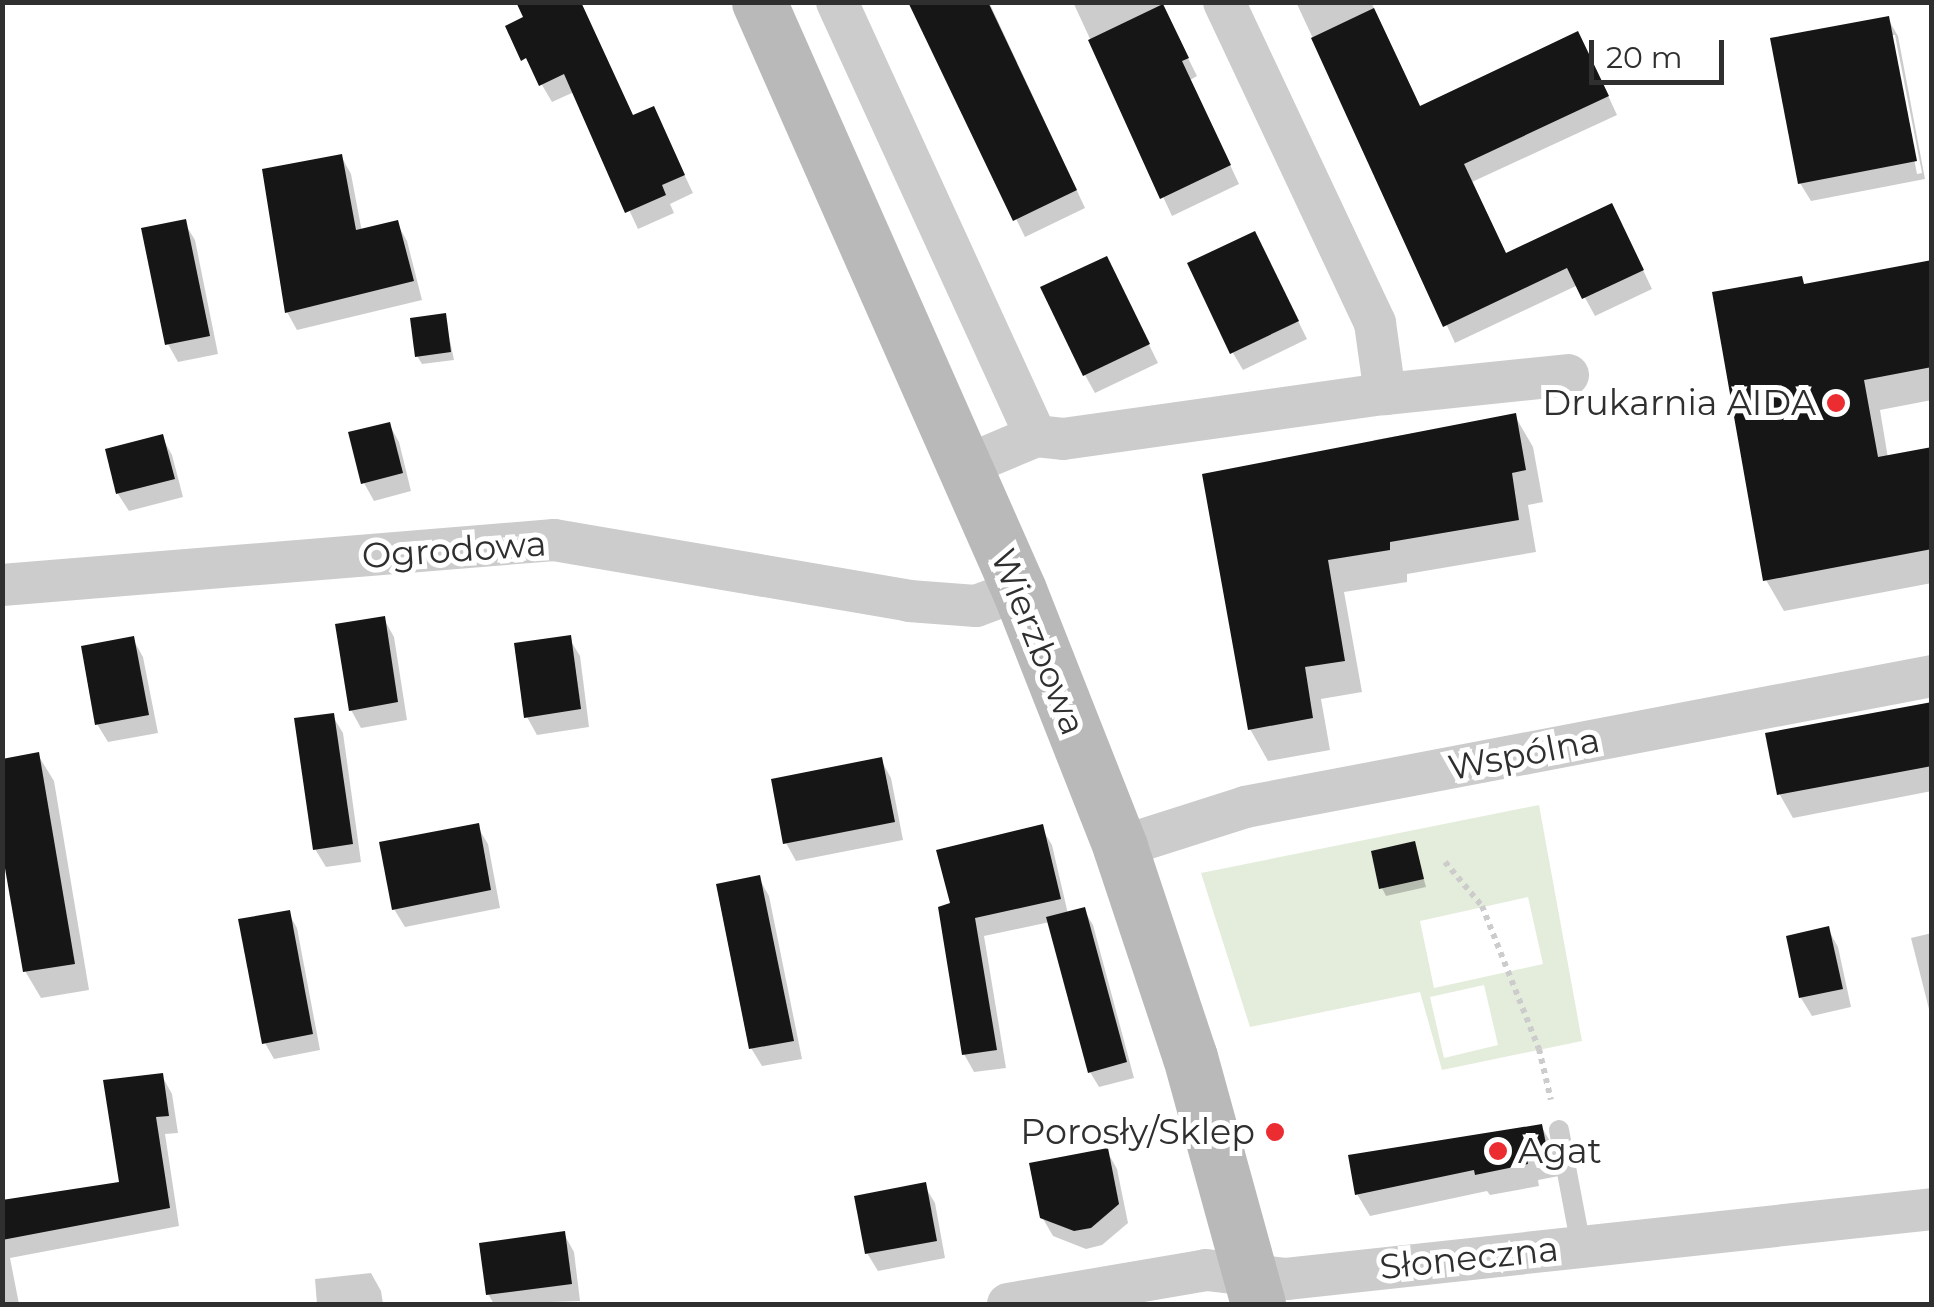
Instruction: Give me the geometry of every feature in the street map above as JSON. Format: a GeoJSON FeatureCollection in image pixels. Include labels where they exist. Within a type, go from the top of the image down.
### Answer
{"type":"FeatureCollection","features":[{"type":"Feature","properties":{"kind":"street","name":"Wierzbowa"},"geometry":{"type":"LineString","coordinates":[[758,2],[1019,590],[1120,847],[1190,1057],[1254,1290]]}},
{"type":"Feature","properties":{"kind":"street"},"geometry":{"type":"LineString","coordinates":[[837,2],[1036,436]]}},
{"type":"Feature","properties":{"kind":"street"},"geometry":{"type":"LineString","coordinates":[[1224,2],[1375,323],[1385,394]]}},
{"type":"Feature","properties":{"kind":"street"},"geometry":{"type":"LineString","coordinates":[[965,466],[1036,436],[1063,439],[1385,394],[1568,375]]}},
{"type":"Feature","properties":{"kind":"street","name":"Ogrodowa"},"geometry":{"type":"LineString","coordinates":[[2,586],[554,540],[909,601],[976,606],[1019,590]]}},
{"type":"Feature","properties":{"kind":"street","name":"Wspólna"},"geometry":{"type":"LineString","coordinates":[[1120,847],[1246,807],[1932,676]]}},
{"type":"Feature","properties":{"kind":"street","name":"Słoneczna"},"geometry":{"type":"LineString","coordinates":[[1008,1304],[1206,1270],[1254,1290],[1286,1279],[1932,1209]]}},
{"type":"Feature","properties":{"kind":"lane"},"geometry":{"type":"LineString","coordinates":[[1559,1130],[1582,1246]]}},
{"type":"Feature","properties":{"kind":"path"},"geometry":{"type":"LineString","coordinates":[[1446,862],[1482,906],[1539,1049],[1559,1130]]}},
{"type":"Feature","properties":{"kind":"green space"},"geometry":{"type":"Polygon","coordinates":[[[1539,805],[1582,1041],[1442,1070],[1420,992],[1250,1027],[1201,873],[1539,805]],[[1528,897],[1420,921],[1434,988],[1543,964],[1528,897]],[[1484,985],[1430,997],[1444,1058],[1498,1045],[1484,985]]]}},
{"type":"Feature","properties":{"kind":"building"},"geometry":{"type":"Polygon","coordinates":[[[516,2],[581,2],[633,115],[654,106],[685,175],[662,185],[666,195],[625,213],[564,74],[539,86],[526,58],[521,61],[505,26],[523,17],[516,2]]]}},
{"type":"Feature","properties":{"kind":"building"},"geometry":{"type":"Polygon","coordinates":[[[908,2],[988,2],[1077,190],[1013,221],[908,2]]]}},
{"type":"Feature","properties":{"kind":"building"},"geometry":{"type":"Polygon","coordinates":[[[1163,4],[1189,58],[1182,61],[1231,165],[1160,199],[1088,40],[1163,4]]]}},
{"type":"Feature","properties":{"kind":"building"},"geometry":{"type":"Polygon","coordinates":[[[1374,8],[1420,106],[1578,31],[1609,96],[1464,164],[1506,253],[1612,203],[1644,270],[1582,299],[1567,268],[1443,327],[1311,38],[1374,8]]]}},
{"type":"Feature","properties":{"kind":"building"},"geometry":{"type":"Polygon","coordinates":[[[1889,16],[1917,161],[1798,184],[1770,38],[1889,16]]]}},
{"type":"Feature","properties":{"kind":"building"},"geometry":{"type":"Polygon","coordinates":[[[342,154],[356,230],[398,220],[414,281],[285,313],[262,169],[342,154]]]}},
{"type":"Feature","properties":{"kind":"building"},"geometry":{"type":"Polygon","coordinates":[[[186,219],[210,336],[165,345],[141,228],[186,219]]]}},
{"type":"Feature","properties":{"kind":"building"},"geometry":{"type":"Polygon","coordinates":[[[1255,231],[1299,321],[1230,354],[1187,263],[1255,231]]]}},
{"type":"Feature","properties":{"kind":"building"},"geometry":{"type":"Polygon","coordinates":[[[1107,256],[1150,344],[1083,376],[1040,287],[1107,256]]]}},
{"type":"Feature","properties":{"kind":"building"},"geometry":{"type":"Polygon","coordinates":[[[1932,260],[1932,367],[1864,380],[1878,457],[1932,447],[1932,549],[1763,581],[1712,292],[1802,276],[1804,284],[1932,260]]]}},
{"type":"Feature","properties":{"kind":"building"},"geometry":{"type":"Polygon","coordinates":[[[446,313],[451,352],[415,357],[410,318],[446,313]]]}},
{"type":"Feature","properties":{"kind":"building"},"geometry":{"type":"Polygon","coordinates":[[[1516,413],[1526,470],[1512,473],[1519,520],[1390,542],[1390,550],[1328,560],[1345,661],[1305,667],[1313,718],[1248,730],[1202,474],[1516,413]]]}},
{"type":"Feature","properties":{"kind":"building"},"geometry":{"type":"Polygon","coordinates":[[[390,422],[403,473],[361,484],[348,432],[390,422]]]}},
{"type":"Feature","properties":{"kind":"building"},"geometry":{"type":"Polygon","coordinates":[[[163,434],[175,479],[116,494],[105,449],[163,434]]]}},
{"type":"Feature","properties":{"kind":"building"},"geometry":{"type":"Polygon","coordinates":[[[385,616],[398,702],[349,711],[335,624],[385,616]]]}},
{"type":"Feature","properties":{"kind":"building"},"geometry":{"type":"Polygon","coordinates":[[[571,635],[581,709],[524,718],[514,643],[571,635]]]}},
{"type":"Feature","properties":{"kind":"building"},"geometry":{"type":"Polygon","coordinates":[[[134,636],[149,715],[95,725],[81,646],[134,636]]]}},
{"type":"Feature","properties":{"kind":"building"},"geometry":{"type":"Polygon","coordinates":[[[1932,702],[1932,766],[1777,795],[1765,733],[1932,702]]]}},
{"type":"Feature","properties":{"kind":"building"},"geometry":{"type":"Polygon","coordinates":[[[334,713],[353,844],[313,850],[294,718],[334,713]]]}},
{"type":"Feature","properties":{"kind":"building"},"geometry":{"type":"Polygon","coordinates":[[[39,752],[75,964],[23,972],[2,851],[2,759],[39,752]]]}},
{"type":"Feature","properties":{"kind":"building"},"geometry":{"type":"Polygon","coordinates":[[[882,757],[895,822],[783,844],[771,779],[882,757]]]}},
{"type":"Feature","properties":{"kind":"building"},"geometry":{"type":"Polygon","coordinates":[[[479,823],[491,890],[392,910],[379,842],[479,823]]]}},
{"type":"Feature","properties":{"kind":"building"},"geometry":{"type":"Polygon","coordinates":[[[1043,824],[1061,899],[975,918],[997,1050],[962,1055],[938,907],[950,903],[936,850],[1043,824]]]}},
{"type":"Feature","properties":{"kind":"building"},"geometry":{"type":"Polygon","coordinates":[[[1415,841],[1424,879],[1379,889],[1371,851],[1415,841]]]}},
{"type":"Feature","properties":{"kind":"building"},"geometry":{"type":"Polygon","coordinates":[[[760,875],[794,1041],[749,1049],[716,884],[760,875]]]}},
{"type":"Feature","properties":{"kind":"building"},"geometry":{"type":"Polygon","coordinates":[[[1085,907],[1127,1062],[1088,1073],[1046,917],[1085,907]]]}},
{"type":"Feature","properties":{"kind":"building"},"geometry":{"type":"Polygon","coordinates":[[[290,910],[313,1034],[262,1044],[238,919],[290,910]]]}},
{"type":"Feature","properties":{"kind":"building"},"geometry":{"type":"Polygon","coordinates":[[[1829,926],[1843,989],[1799,998],[1786,936],[1829,926]]]}},
{"type":"Feature","properties":{"kind":"building"},"geometry":{"type":"Polygon","coordinates":[[[163,1073],[169,1116],[156,1117],[170,1208],[2,1240],[2,1200],[119,1182],[103,1080],[163,1073]]]}},
{"type":"Feature","properties":{"kind":"building"},"geometry":{"type":"Polygon","coordinates":[[[1542,1124],[1548,1154],[1527,1159],[1528,1164],[1475,1175],[1474,1170],[1355,1195],[1348,1155],[1542,1124]]]}},
{"type":"Feature","properties":{"kind":"building"},"geometry":{"type":"Polygon","coordinates":[[[1108,1148],[1119,1204],[1091,1228],[1074,1231],[1040,1218],[1029,1163],[1108,1148]]]}},
{"type":"Feature","properties":{"kind":"building"},"geometry":{"type":"Polygon","coordinates":[[[926,1182],[937,1241],[865,1254],[854,1196],[926,1182]]]}},
{"type":"Feature","properties":{"kind":"building"},"geometry":{"type":"Polygon","coordinates":[[[565,1231],[572,1284],[486,1295],[479,1243],[565,1231]]]}},
{"type":"Feature","properties":{"kind":"place","name":"Drukarnia AIDA"},"geometry":{"type":"Point","coordinates":[1836,403]}},
{"type":"Feature","properties":{"kind":"place","name":"Porosły/Sklep"},"geometry":{"type":"Point","coordinates":[1275,1132]}},
{"type":"Feature","properties":{"kind":"place","name":"Agat"},"geometry":{"type":"Point","coordinates":[1498,1151]}}]}
